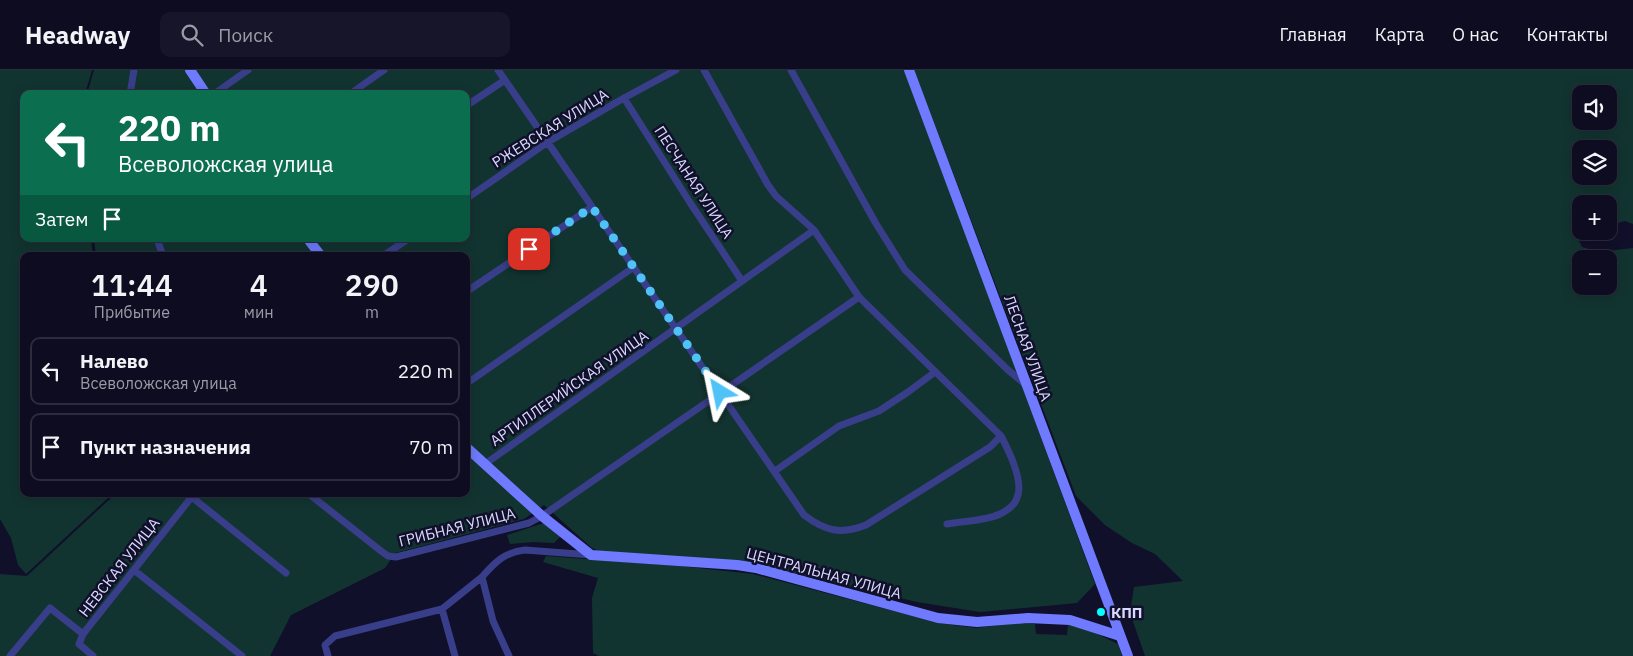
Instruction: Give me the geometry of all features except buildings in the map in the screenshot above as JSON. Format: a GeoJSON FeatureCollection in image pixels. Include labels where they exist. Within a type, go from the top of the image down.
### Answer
{"type":"FeatureCollection","features":[{"type":"Feature","properties":{"kind":"street"},"geometry":{"type":"LineString","coordinates":[[131,90],[134,70]]}},
{"type":"Feature","properties":{"kind":"street"},"geometry":{"type":"LineString","coordinates":[[190,70],[203,90]]}},
{"type":"Feature","properties":{"kind":"street"},"geometry":{"type":"LineString","coordinates":[[220,90],[248,70]]}},
{"type":"Feature","properties":{"kind":"street"},"geometry":{"type":"LineString","coordinates":[[356,90],[384,70]]}},
{"type":"Feature","properties":{"kind":"street"},"geometry":{"type":"LineString","coordinates":[[498,70],[804,515],[817,525],[839,530],[852,530],[866,525],[990,447],[1001,436]]}},
{"type":"Feature","properties":{"kind":"street","name":"РЖЕВСКАЯ УЛИЦА"},"geometry":{"type":"LineString","coordinates":[[470,196],[548,142],[676,70]]}},
{"type":"Feature","properties":{"kind":"street"},"geometry":{"type":"LineString","coordinates":[[704,70],[776,196],[814,230],[859,297],[1001,436],[1015,467],[1019,485],[1017,499],[1000,514],[988,518],[947,524]]}},
{"type":"Feature","properties":{"kind":"street"},"geometry":{"type":"LineString","coordinates":[[791,70],[875,222],[905,270],[1008,370],[1025,384]]}},
{"type":"Feature","properties":{"kind":"street","name":"ЛЕСНАЯ УЛИЦА"},"geometry":{"type":"LineString","coordinates":[[909,70],[1128,656]]}},
{"type":"Feature","properties":{"kind":"street"},"geometry":{"type":"LineString","coordinates":[[470,103],[505,80]]}},
{"type":"Feature","properties":{"kind":"street","name":"ПЕСЧАНАЯ УЛИЦА"},"geometry":{"type":"LineString","coordinates":[[624,98],[742,281]]}},
{"type":"Feature","properties":{"kind":"street"},"geometry":{"type":"LineString","coordinates":[[470,289],[592,207]]}},
{"type":"Feature","properties":{"kind":"street","name":"АРТИЛЛЕРИЙСКАЯ УЛИЦА"},"geometry":{"type":"LineString","coordinates":[[486,464],[814,230]]}},
{"type":"Feature","properties":{"kind":"street"},"geometry":{"type":"LineString","coordinates":[[310,242],[318,252]]}},
{"type":"Feature","properties":{"kind":"street"},"geometry":{"type":"LineString","coordinates":[[389,252],[404,242]]}},
{"type":"Feature","properties":{"kind":"street"},"geometry":{"type":"LineString","coordinates":[[470,381],[634,267]]}},
{"type":"Feature","properties":{"kind":"street"},"geometry":{"type":"LineString","coordinates":[[542,516],[859,297]]}},
{"type":"Feature","properties":{"kind":"street"},"geometry":{"type":"LineString","coordinates":[[775,471],[839,426],[879,411],[935,372]]}},
{"type":"Feature","properties":{"kind":"street"},"geometry":{"type":"LineString","coordinates":[[470,450],[542,516],[591,555]]}},
{"type":"Feature","properties":{"kind":"street","name":"НЕВСКАЯ УЛИЦА"},"geometry":{"type":"LineString","coordinates":[[83,634],[189,497]]}},
{"type":"Feature","properties":{"kind":"street"},"geometry":{"type":"LineString","coordinates":[[193,497],[286,572]]}},
{"type":"Feature","properties":{"kind":"street","name":"ГРИБНАЯ УЛИЦА"},"geometry":{"type":"LineString","coordinates":[[313,497],[381,551],[388,556],[396,558],[528,523],[542,516]]}},
{"type":"Feature","properties":{"kind":"street"},"geometry":{"type":"LineString","coordinates":[[328,656],[325,644],[335,636],[442,609],[482,577],[498,560],[516,551],[591,555]]}},
{"type":"Feature","properties":{"kind":"street","name":"ЦЕНТРАЛЬНАЯ УЛИЦА"},"geometry":{"type":"LineString","coordinates":[[591,555],[737,565],[756,568],[938,618],[977,622],[1028,618],[1070,620],[1120,636]]}},
{"type":"Feature","properties":{"kind":"street"},"geometry":{"type":"LineString","coordinates":[[134,570],[242,656]]}},
{"type":"Feature","properties":{"kind":"street"},"geometry":{"type":"LineString","coordinates":[[482,577],[493,621],[509,656]]}},
{"type":"Feature","properties":{"kind":"street"},"geometry":{"type":"LineString","coordinates":[[10,656],[50,608],[83,634],[79,644],[93,656]]}},
{"type":"Feature","properties":{"kind":"street"},"geometry":{"type":"LineString","coordinates":[[442,609],[455,656]]}},
{"type":"Feature","properties":{"kind":"green space"},"geometry":{"type":"Polygon","coordinates":[[[0,70],[92,70],[86,90],[20,90],[20,242],[91,242],[93,252],[20,252],[20,497],[109,497],[26,574],[18,565],[11,538],[0,519],[0,70]]]}},
{"type":"Feature","properties":{"kind":"green space"},"geometry":{"type":"Polygon","coordinates":[[[94,70],[906,70],[1095,584],[1077,603],[980,612],[917,602],[756,564],[604,553],[592,548],[544,505],[524,519],[395,553],[385,568],[291,615],[270,656],[0,656],[0,574],[27,576],[111,497],[470,497],[470,252],[96,252],[94,242],[470,242],[470,90],[88,90],[94,70]]]}},
{"type":"Feature","properties":{"kind":"green space"},"geometry":{"type":"Polygon","coordinates":[[[914,70],[1633,70],[1633,224],[1625,221],[1617,223],[1617,195],[1572,195],[1572,240],[1579,240],[1582,247],[1592,250],[1572,250],[1572,295],[1617,295],[1616,250],[1633,248],[1633,656],[1145,656],[1130,613],[1134,587],[1183,581],[1155,554],[1132,543],[1105,525],[1076,496],[914,70]]]}},
{"type":"Feature","properties":{"kind":"green space"},"geometry":{"type":"Polygon","coordinates":[[[547,522],[561,536],[554,543],[510,544],[507,535],[547,522]]]}},
{"type":"Feature","properties":{"kind":"green space"},"geometry":{"type":"Polygon","coordinates":[[[546,556],[680,566],[753,574],[939,623],[976,628],[1019,623],[1035,624],[1036,634],[1067,635],[1068,623],[1085,628],[1118,644],[1122,656],[599,656],[593,653],[592,598],[598,578],[543,562],[546,556]]]}},
{"type":"Feature","properties":{"kind":"place","name":"КПП"},"geometry":{"type":"Point","coordinates":[1101,612]}},
{"type":"Feature","properties":{"kind":"route"},"geometry":{"type":"LineString","coordinates":[[529,249],[592,207],[720,392]]}}]}
